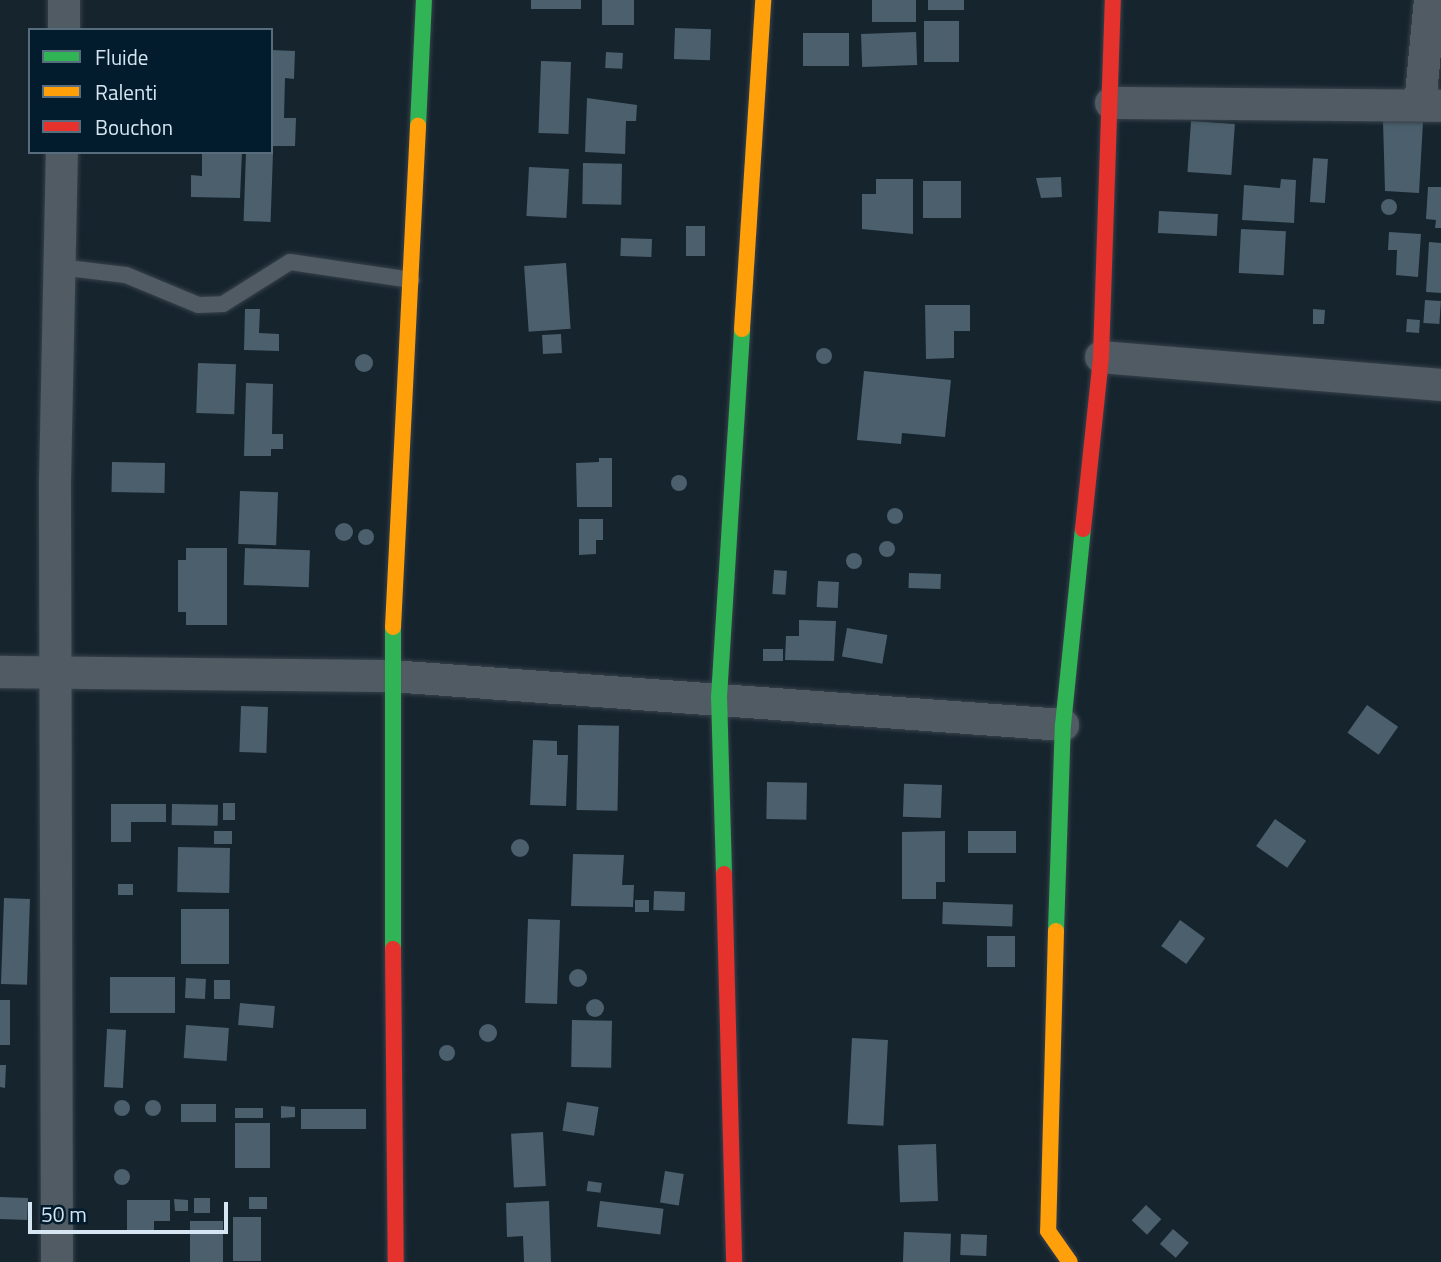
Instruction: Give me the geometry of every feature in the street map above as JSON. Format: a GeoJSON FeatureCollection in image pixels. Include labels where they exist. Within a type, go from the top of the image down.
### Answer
{"type":"FeatureCollection","features":[{"type":"Feature","properties":{"kind":"street"},"geometry":{"type":"LineString","coordinates":[[64,28],[65,0]]}},
{"type":"Feature","properties":{"kind":"street"},"geometry":{"type":"LineString","coordinates":[[396,1262],[391,676],[414,280],[424,0]]}},
{"type":"Feature","properties":{"kind":"street"},"geometry":{"type":"LineString","coordinates":[[734,1262],[719,697],[763,0]]}},
{"type":"Feature","properties":{"kind":"street"},"geometry":{"type":"LineString","coordinates":[[1070,1262],[1049,1247],[1063,725],[1101,357],[1113,0]]}},
{"type":"Feature","properties":{"kind":"street"},"geometry":{"type":"LineString","coordinates":[[1111,103],[1431,106],[1430,0]]}},
{"type":"Feature","properties":{"kind":"street"},"geometry":{"type":"LineString","coordinates":[[57,1262],[59,267],[62,154]]}},
{"type":"Feature","properties":{"kind":"street"},"geometry":{"type":"LineString","coordinates":[[1101,357],[1441,385]]}},
{"type":"Feature","properties":{"kind":"street"},"geometry":{"type":"LineString","coordinates":[[0,672],[58,675],[391,676],[719,697],[1063,725]]}},
{"type":"Feature","properties":{"kind":"lane"},"geometry":{"type":"LineString","coordinates":[[59,267],[136,277],[198,305],[223,304],[290,262],[414,280]]}},
{"type":"Feature","properties":{"kind":"building"},"geometry":{"type":"Polygon","coordinates":[[[531,0],[581,0],[581,9],[531,9],[531,0]]]}},
{"type":"Feature","properties":{"kind":"building"},"geometry":{"type":"Polygon","coordinates":[[[602,0],[634,0],[634,25],[602,25],[602,0]]]}},
{"type":"Feature","properties":{"kind":"building"},"geometry":{"type":"Polygon","coordinates":[[[872,0],[916,0],[916,22],[872,22],[872,0]]]}},
{"type":"Feature","properties":{"kind":"building"},"geometry":{"type":"Polygon","coordinates":[[[928,0],[964,0],[964,10],[928,10],[928,0]]]}},
{"type":"Feature","properties":{"kind":"building"},"geometry":{"type":"Polygon","coordinates":[[[924,21],[959,21],[959,62],[924,62],[924,21]]]}},
{"type":"Feature","properties":{"kind":"building"},"geometry":{"type":"Polygon","coordinates":[[[675,28],[711,29],[710,60],[674,59],[675,28]]]}},
{"type":"Feature","properties":{"kind":"building"},"geometry":{"type":"Polygon","coordinates":[[[916,32],[917,65],[862,67],[861,34],[916,32]]]}},
{"type":"Feature","properties":{"kind":"building"},"geometry":{"type":"Polygon","coordinates":[[[803,33],[849,33],[849,66],[803,66],[803,33]]]}},
{"type":"Feature","properties":{"kind":"building"},"geometry":{"type":"Polygon","coordinates":[[[273,50],[295,51],[294,79],[285,78],[284,118],[296,118],[295,146],[273,146],[273,50]]]}},
{"type":"Feature","properties":{"kind":"building"},"geometry":{"type":"Polygon","coordinates":[[[606,52],[623,53],[622,69],[605,68],[606,52]]]}},
{"type":"Feature","properties":{"kind":"building"},"geometry":{"type":"Polygon","coordinates":[[[541,61],[571,62],[568,134],[538,133],[541,61]]]}},
{"type":"Feature","properties":{"kind":"building"},"geometry":{"type":"Polygon","coordinates":[[[587,98],[637,105],[636,121],[626,121],[625,154],[585,152],[587,98]]]}},
{"type":"Feature","properties":{"kind":"building"},"geometry":{"type":"Polygon","coordinates":[[[1191,121],[1235,124],[1231,175],[1187,172],[1191,121]]]}},
{"type":"Feature","properties":{"kind":"building"},"geometry":{"type":"Polygon","coordinates":[[[1383,121],[1423,122],[1419,193],[1385,191],[1383,121]]]}},
{"type":"Feature","properties":{"kind":"building"},"geometry":{"type":"Polygon","coordinates":[[[202,154],[242,154],[240,198],[191,197],[191,175],[202,176],[202,154]]]}},
{"type":"Feature","properties":{"kind":"building"},"geometry":{"type":"Polygon","coordinates":[[[246,154],[273,154],[271,222],[244,221],[246,154]]]}},
{"type":"Feature","properties":{"kind":"building"},"geometry":{"type":"Polygon","coordinates":[[[1313,158],[1328,159],[1325,203],[1310,202],[1313,158]]]}},
{"type":"Feature","properties":{"kind":"building"},"geometry":{"type":"Polygon","coordinates":[[[583,163],[622,164],[621,205],[582,204],[583,163]]]}},
{"type":"Feature","properties":{"kind":"building"},"geometry":{"type":"Polygon","coordinates":[[[529,167],[569,169],[566,218],[526,216],[529,167]]]}},
{"type":"Feature","properties":{"kind":"building"},"geometry":{"type":"Polygon","coordinates":[[[1061,177],[1062,197],[1041,198],[1036,178],[1061,177]]]}},
{"type":"Feature","properties":{"kind":"building"},"geometry":{"type":"Polygon","coordinates":[[[876,179],[913,179],[913,234],[862,229],[862,194],[876,194],[876,179]]]}},
{"type":"Feature","properties":{"kind":"building"},"geometry":{"type":"Polygon","coordinates":[[[1281,179],[1296,180],[1294,223],[1242,220],[1244,185],[1280,188],[1281,179]]]}},
{"type":"Feature","properties":{"kind":"building"},"geometry":{"type":"Polygon","coordinates":[[[923,181],[961,181],[961,218],[923,218],[923,181]]]}},
{"type":"Feature","properties":{"kind":"building"},"geometry":{"type":"Polygon","coordinates":[[[1428,187],[1441,187],[1441,228],[1435,228],[1436,220],[1426,219],[1428,187]]]}},
{"type":"Feature","properties":{"kind":"building"},"geometry":{"type":"Polygon","coordinates":[[[1389,199],[1395,201],[1395,213],[1389,215],[1383,213],[1381,207],[1383,201],[1389,199]]]}},
{"type":"Feature","properties":{"kind":"building"},"geometry":{"type":"Polygon","coordinates":[[[1159,211],[1218,214],[1217,236],[1158,233],[1159,211]]]}},
{"type":"Feature","properties":{"kind":"building"},"geometry":{"type":"Polygon","coordinates":[[[686,226],[705,226],[705,256],[686,256],[686,226]]]}},
{"type":"Feature","properties":{"kind":"building"},"geometry":{"type":"Polygon","coordinates":[[[1241,229],[1286,231],[1284,275],[1239,273],[1241,229]]]}},
{"type":"Feature","properties":{"kind":"building"},"geometry":{"type":"Polygon","coordinates":[[[1389,232],[1421,234],[1418,277],[1396,275],[1397,250],[1388,250],[1389,232]]]}},
{"type":"Feature","properties":{"kind":"building"},"geometry":{"type":"Polygon","coordinates":[[[621,238],[652,239],[651,257],[620,256],[621,238]]]}},
{"type":"Feature","properties":{"kind":"building"},"geometry":{"type":"Polygon","coordinates":[[[1429,242],[1441,243],[1441,293],[1426,292],[1429,242]]]}},
{"type":"Feature","properties":{"kind":"building"},"geometry":{"type":"Polygon","coordinates":[[[566,263],[571,329],[529,332],[524,266],[566,263]]]}},
{"type":"Feature","properties":{"kind":"building"},"geometry":{"type":"Polygon","coordinates":[[[1425,300],[1441,301],[1439,324],[1423,323],[1425,300]]]}},
{"type":"Feature","properties":{"kind":"building"},"geometry":{"type":"Polygon","coordinates":[[[925,305],[970,305],[970,331],[954,331],[954,358],[926,359],[925,305]]]}},
{"type":"Feature","properties":{"kind":"building"},"geometry":{"type":"Polygon","coordinates":[[[245,309],[260,309],[259,333],[279,334],[279,351],[244,350],[245,309]]]}},
{"type":"Feature","properties":{"kind":"building"},"geometry":{"type":"Polygon","coordinates":[[[1313,309],[1325,310],[1324,324],[1313,324],[1313,309]]]}},
{"type":"Feature","properties":{"kind":"building"},"geometry":{"type":"Polygon","coordinates":[[[1407,319],[1420,320],[1419,333],[1406,332],[1407,319]]]}},
{"type":"Feature","properties":{"kind":"building"},"geometry":{"type":"Polygon","coordinates":[[[561,334],[562,353],[543,354],[542,335],[561,334]]]}},
{"type":"Feature","properties":{"kind":"building"},"geometry":{"type":"Polygon","coordinates":[[[824,348],[832,356],[824,364],[816,356],[824,348]]]}},
{"type":"Feature","properties":{"kind":"building"},"geometry":{"type":"Polygon","coordinates":[[[364,354],[370,357],[373,363],[370,369],[364,372],[358,369],[355,363],[358,357],[364,354]]]}},
{"type":"Feature","properties":{"kind":"building"},"geometry":{"type":"Polygon","coordinates":[[[198,363],[236,364],[234,414],[196,413],[198,363]]]}},
{"type":"Feature","properties":{"kind":"building"},"geometry":{"type":"Polygon","coordinates":[[[864,371],[951,380],[945,437],[902,433],[901,444],[857,440],[864,371]]]}},
{"type":"Feature","properties":{"kind":"building"},"geometry":{"type":"Polygon","coordinates":[[[246,383],[273,384],[272,434],[283,434],[283,449],[271,449],[271,456],[244,456],[246,383]]]}},
{"type":"Feature","properties":{"kind":"building"},"geometry":{"type":"Polygon","coordinates":[[[599,458],[612,458],[612,507],[577,507],[576,463],[599,462],[599,458]]]}},
{"type":"Feature","properties":{"kind":"building"},"geometry":{"type":"Polygon","coordinates":[[[112,462],[165,463],[164,493],[111,492],[112,462]]]}},
{"type":"Feature","properties":{"kind":"building"},"geometry":{"type":"Polygon","coordinates":[[[679,475],[687,483],[679,491],[671,483],[679,475]]]}},
{"type":"Feature","properties":{"kind":"building"},"geometry":{"type":"Polygon","coordinates":[[[240,491],[278,492],[276,545],[238,544],[240,491]]]}},
{"type":"Feature","properties":{"kind":"building"},"geometry":{"type":"Polygon","coordinates":[[[895,508],[903,516],[895,524],[887,516],[895,508]]]}},
{"type":"Feature","properties":{"kind":"building"},"geometry":{"type":"Polygon","coordinates":[[[579,519],[603,519],[603,540],[596,540],[596,554],[579,555],[579,519]]]}},
{"type":"Feature","properties":{"kind":"building"},"geometry":{"type":"Polygon","coordinates":[[[344,523],[350,526],[353,532],[350,538],[344,541],[338,538],[335,532],[338,526],[344,523]]]}},
{"type":"Feature","properties":{"kind":"building"},"geometry":{"type":"Polygon","coordinates":[[[363,529],[369,529],[374,537],[372,543],[363,545],[358,540],[358,534],[363,529]]]}},
{"type":"Feature","properties":{"kind":"building"},"geometry":{"type":"Polygon","coordinates":[[[887,541],[895,549],[887,557],[879,549],[887,541]]]}},
{"type":"Feature","properties":{"kind":"building"},"geometry":{"type":"Polygon","coordinates":[[[186,548],[227,548],[227,625],[186,625],[186,612],[178,612],[178,560],[186,560],[186,548]]]}},
{"type":"Feature","properties":{"kind":"building"},"geometry":{"type":"Polygon","coordinates":[[[245,548],[310,550],[309,587],[244,585],[245,548]]]}},
{"type":"Feature","properties":{"kind":"building"},"geometry":{"type":"Polygon","coordinates":[[[854,553],[860,555],[860,567],[854,569],[848,567],[846,561],[848,555],[854,553]]]}},
{"type":"Feature","properties":{"kind":"building"},"geometry":{"type":"Polygon","coordinates":[[[774,570],[787,571],[785,595],[772,594],[774,570]]]}},
{"type":"Feature","properties":{"kind":"building"},"geometry":{"type":"Polygon","coordinates":[[[909,573],[941,574],[940,589],[908,588],[909,573]]]}},
{"type":"Feature","properties":{"kind":"building"},"geometry":{"type":"Polygon","coordinates":[[[818,581],[839,582],[838,608],[817,607],[818,581]]]}},
{"type":"Feature","properties":{"kind":"building"},"geometry":{"type":"Polygon","coordinates":[[[799,620],[836,621],[834,661],[785,660],[786,636],[799,636],[799,620]]]}},
{"type":"Feature","properties":{"kind":"building"},"geometry":{"type":"Polygon","coordinates":[[[847,628],[887,635],[882,664],[842,657],[847,628]]]}},
{"type":"Feature","properties":{"kind":"building"},"geometry":{"type":"Polygon","coordinates":[[[763,649],[783,649],[783,661],[763,661],[763,649]]]}},
{"type":"Feature","properties":{"kind":"building"},"geometry":{"type":"Polygon","coordinates":[[[1367,705],[1398,727],[1379,755],[1347,733],[1367,705]]]}},
{"type":"Feature","properties":{"kind":"building"},"geometry":{"type":"Polygon","coordinates":[[[241,706],[268,707],[266,753],[239,752],[241,706]]]}},
{"type":"Feature","properties":{"kind":"building"},"geometry":{"type":"Polygon","coordinates":[[[578,725],[619,726],[618,811],[577,810],[578,725]]]}},
{"type":"Feature","properties":{"kind":"building"},"geometry":{"type":"Polygon","coordinates":[[[533,740],[557,741],[557,755],[568,755],[566,806],[530,805],[533,740]]]}},
{"type":"Feature","properties":{"kind":"building"},"geometry":{"type":"Polygon","coordinates":[[[767,782],[807,783],[806,820],[766,819],[767,782]]]}},
{"type":"Feature","properties":{"kind":"building"},"geometry":{"type":"Polygon","coordinates":[[[904,784],[942,785],[941,818],[903,817],[904,784]]]}},
{"type":"Feature","properties":{"kind":"building"},"geometry":{"type":"Polygon","coordinates":[[[223,803],[235,803],[235,820],[223,820],[223,803]]]}},
{"type":"Feature","properties":{"kind":"building"},"geometry":{"type":"Polygon","coordinates":[[[111,804],[166,804],[166,822],[131,822],[131,842],[111,842],[111,804]]]}},
{"type":"Feature","properties":{"kind":"building"},"geometry":{"type":"Polygon","coordinates":[[[172,804],[218,805],[218,826],[172,825],[172,804]]]}},
{"type":"Feature","properties":{"kind":"building"},"geometry":{"type":"Polygon","coordinates":[[[1275,819],[1306,841],[1287,868],[1256,846],[1275,819]]]}},
{"type":"Feature","properties":{"kind":"building"},"geometry":{"type":"Polygon","coordinates":[[[214,831],[232,831],[232,844],[214,844],[214,831]]]}},
{"type":"Feature","properties":{"kind":"building"},"geometry":{"type":"Polygon","coordinates":[[[945,831],[945,882],[936,882],[936,899],[902,899],[902,832],[945,831]]]}},
{"type":"Feature","properties":{"kind":"building"},"geometry":{"type":"Polygon","coordinates":[[[968,831],[1016,831],[1016,853],[968,853],[968,831]]]}},
{"type":"Feature","properties":{"kind":"building"},"geometry":{"type":"Polygon","coordinates":[[[520,839],[526,842],[529,848],[526,854],[520,857],[514,854],[511,848],[514,842],[520,839]]]}},
{"type":"Feature","properties":{"kind":"building"},"geometry":{"type":"Polygon","coordinates":[[[178,847],[230,848],[229,893],[177,892],[178,847]]]}},
{"type":"Feature","properties":{"kind":"building"},"geometry":{"type":"Polygon","coordinates":[[[573,854],[624,855],[622,885],[634,885],[633,907],[571,906],[573,854]]]}},
{"type":"Feature","properties":{"kind":"building"},"geometry":{"type":"Polygon","coordinates":[[[118,884],[133,884],[133,895],[118,895],[118,884]]]}},
{"type":"Feature","properties":{"kind":"building"},"geometry":{"type":"Polygon","coordinates":[[[654,891],[685,892],[684,911],[653,910],[654,891]]]}},
{"type":"Feature","properties":{"kind":"building"},"geometry":{"type":"Polygon","coordinates":[[[4,898],[30,899],[27,985],[1,984],[4,898]]]}},
{"type":"Feature","properties":{"kind":"building"},"geometry":{"type":"Polygon","coordinates":[[[635,900],[649,900],[649,912],[635,912],[635,900]]]}},
{"type":"Feature","properties":{"kind":"building"},"geometry":{"type":"Polygon","coordinates":[[[943,902],[1013,904],[1012,926],[942,924],[943,902]]]}},
{"type":"Feature","properties":{"kind":"building"},"geometry":{"type":"Polygon","coordinates":[[[181,909],[229,909],[229,964],[181,964],[181,909]]]}},
{"type":"Feature","properties":{"kind":"building"},"geometry":{"type":"Polygon","coordinates":[[[528,919],[560,920],[557,1004],[525,1003],[528,919]]]}},
{"type":"Feature","properties":{"kind":"building"},"geometry":{"type":"Polygon","coordinates":[[[1180,920],[1205,938],[1186,964],[1161,946],[1180,920]]]}},
{"type":"Feature","properties":{"kind":"building"},"geometry":{"type":"Polygon","coordinates":[[[987,936],[1015,936],[1015,967],[987,967],[987,936]]]}},
{"type":"Feature","properties":{"kind":"building"},"geometry":{"type":"Polygon","coordinates":[[[578,969],[584,972],[587,978],[584,984],[578,987],[572,984],[569,978],[572,972],[578,969]]]}},
{"type":"Feature","properties":{"kind":"building"},"geometry":{"type":"Polygon","coordinates":[[[110,977],[175,977],[175,1013],[110,1013],[110,977]]]}},
{"type":"Feature","properties":{"kind":"building"},"geometry":{"type":"Polygon","coordinates":[[[186,978],[206,979],[205,999],[185,998],[186,978]]]}},
{"type":"Feature","properties":{"kind":"building"},"geometry":{"type":"Polygon","coordinates":[[[214,980],[230,980],[230,999],[214,999],[214,980]]]}},
{"type":"Feature","properties":{"kind":"building"},"geometry":{"type":"Polygon","coordinates":[[[595,999],[601,1002],[604,1008],[601,1014],[595,1017],[589,1014],[586,1008],[589,1002],[595,999]]]}},
{"type":"Feature","properties":{"kind":"building"},"geometry":{"type":"Polygon","coordinates":[[[0,1000],[10,1000],[10,1045],[0,1045],[0,1000]]]}},
{"type":"Feature","properties":{"kind":"building"},"geometry":{"type":"Polygon","coordinates":[[[240,1003],[275,1006],[273,1028],[238,1025],[240,1003]]]}},
{"type":"Feature","properties":{"kind":"building"},"geometry":{"type":"Polygon","coordinates":[[[572,1020],[612,1021],[611,1068],[571,1067],[572,1020]]]}},
{"type":"Feature","properties":{"kind":"building"},"geometry":{"type":"Polygon","coordinates":[[[488,1024],[494,1027],[497,1033],[494,1039],[488,1042],[482,1039],[479,1033],[482,1027],[488,1024]]]}},
{"type":"Feature","properties":{"kind":"building"},"geometry":{"type":"Polygon","coordinates":[[[186,1025],[229,1028],[227,1061],[184,1058],[186,1025]]]}},
{"type":"Feature","properties":{"kind":"building"},"geometry":{"type":"Polygon","coordinates":[[[107,1029],[126,1030],[123,1088],[104,1087],[107,1029]]]}},
{"type":"Feature","properties":{"kind":"building"},"geometry":{"type":"Polygon","coordinates":[[[852,1038],[888,1040],[883,1126],[847,1124],[852,1038]]]}},
{"type":"Feature","properties":{"kind":"building"},"geometry":{"type":"Polygon","coordinates":[[[444,1045],[450,1045],[455,1053],[453,1059],[444,1061],[439,1056],[439,1050],[444,1045]]]}},
{"type":"Feature","properties":{"kind":"building"},"geometry":{"type":"Polygon","coordinates":[[[0,1065],[6,1065],[5,1088],[0,1087],[0,1065]]]}},
{"type":"Feature","properties":{"kind":"building"},"geometry":{"type":"Polygon","coordinates":[[[119,1100],[125,1100],[130,1108],[128,1114],[119,1116],[114,1111],[114,1105],[119,1100]]]}},
{"type":"Feature","properties":{"kind":"building"},"geometry":{"type":"Polygon","coordinates":[[[150,1100],[156,1100],[161,1108],[159,1114],[150,1116],[145,1111],[145,1105],[150,1100]]]}},
{"type":"Feature","properties":{"kind":"building"},"geometry":{"type":"Polygon","coordinates":[[[567,1102],[599,1107],[594,1136],[562,1131],[567,1102]]]}},
{"type":"Feature","properties":{"kind":"building"},"geometry":{"type":"Polygon","coordinates":[[[181,1104],[216,1104],[216,1122],[181,1122],[181,1104]]]}},
{"type":"Feature","properties":{"kind":"building"},"geometry":{"type":"Polygon","coordinates":[[[281,1106],[295,1107],[295,1117],[281,1118],[281,1106]]]}},
{"type":"Feature","properties":{"kind":"building"},"geometry":{"type":"Polygon","coordinates":[[[235,1108],[263,1108],[263,1118],[235,1118],[235,1108]]]}},
{"type":"Feature","properties":{"kind":"building"},"geometry":{"type":"Polygon","coordinates":[[[301,1109],[366,1109],[366,1129],[301,1129],[301,1109]]]}},
{"type":"Feature","properties":{"kind":"building"},"geometry":{"type":"Polygon","coordinates":[[[235,1123],[270,1123],[270,1168],[235,1168],[235,1123]]]}},
{"type":"Feature","properties":{"kind":"building"},"geometry":{"type":"Polygon","coordinates":[[[543,1132],[546,1186],[514,1188],[511,1134],[543,1132]]]}},
{"type":"Feature","properties":{"kind":"building"},"geometry":{"type":"Polygon","coordinates":[[[936,1144],[938,1201],[900,1202],[898,1145],[936,1144]]]}},
{"type":"Feature","properties":{"kind":"building"},"geometry":{"type":"Polygon","coordinates":[[[119,1169],[125,1169],[130,1177],[128,1183],[119,1185],[114,1180],[114,1174],[119,1169]]]}},
{"type":"Feature","properties":{"kind":"building"},"geometry":{"type":"Polygon","coordinates":[[[665,1171],[684,1174],[679,1206],[660,1203],[665,1171]]]}},
{"type":"Feature","properties":{"kind":"building"},"geometry":{"type":"Polygon","coordinates":[[[588,1181],[602,1183],[600,1193],[587,1191],[588,1181]]]}},
{"type":"Feature","properties":{"kind":"building"},"geometry":{"type":"Polygon","coordinates":[[[0,1197],[28,1198],[27,1220],[0,1219],[0,1197]]]}},
{"type":"Feature","properties":{"kind":"building"},"geometry":{"type":"Polygon","coordinates":[[[249,1197],[267,1197],[267,1209],[249,1209],[249,1197]]]}},
{"type":"Feature","properties":{"kind":"building"},"geometry":{"type":"Polygon","coordinates":[[[194,1198],[210,1198],[210,1213],[194,1213],[194,1198]]]}},
{"type":"Feature","properties":{"kind":"building"},"geometry":{"type":"Polygon","coordinates":[[[174,1199],[188,1200],[188,1211],[175,1211],[174,1199]]]}},
{"type":"Feature","properties":{"kind":"building"},"geometry":{"type":"Polygon","coordinates":[[[127,1200],[170,1200],[170,1221],[154,1221],[154,1232],[127,1232],[127,1200]]]}},
{"type":"Feature","properties":{"kind":"building"},"geometry":{"type":"Polygon","coordinates":[[[549,1201],[551,1262],[524,1262],[523,1236],[507,1237],[506,1203],[549,1201]]]}},
{"type":"Feature","properties":{"kind":"building"},"geometry":{"type":"Polygon","coordinates":[[[600,1201],[664,1209],[660,1235],[597,1227],[600,1201]]]}},
{"type":"Feature","properties":{"kind":"building"},"geometry":{"type":"Polygon","coordinates":[[[1146,1205],[1161,1219],[1147,1235],[1132,1220],[1146,1205]]]}},
{"type":"Feature","properties":{"kind":"building"},"geometry":{"type":"Polygon","coordinates":[[[233,1217],[261,1217],[261,1261],[233,1261],[233,1217]]]}},
{"type":"Feature","properties":{"kind":"building"},"geometry":{"type":"Polygon","coordinates":[[[190,1221],[223,1221],[223,1262],[190,1262],[190,1221]]]}},
{"type":"Feature","properties":{"kind":"building"},"geometry":{"type":"Polygon","coordinates":[[[1173,1229],[1189,1243],[1176,1258],[1160,1244],[1173,1229]]]}},
{"type":"Feature","properties":{"kind":"building"},"geometry":{"type":"Polygon","coordinates":[[[904,1232],[951,1234],[950,1262],[903,1262],[904,1232]]]}},
{"type":"Feature","properties":{"kind":"building"},"geometry":{"type":"Polygon","coordinates":[[[961,1234],[987,1235],[986,1256],[960,1255],[961,1234]]]}},
{"type":"Feature","properties":{"kind":"traffic: fast"},"geometry":{"type":"LineString","coordinates":[[418,126],[424,0]]}},
{"type":"Feature","properties":{"kind":"traffic: fast"},"geometry":{"type":"LineString","coordinates":[[724,874],[719,697],[742,329]]}},
{"type":"Feature","properties":{"kind":"traffic: fast"},"geometry":{"type":"LineString","coordinates":[[1056,931],[1063,725],[1083,529]]}},
{"type":"Feature","properties":{"kind":"traffic: fast"},"geometry":{"type":"LineString","coordinates":[[393,627],[393,949]]}},
{"type":"Feature","properties":{"kind":"traffic: slow"},"geometry":{"type":"LineString","coordinates":[[742,329],[763,0]]}},
{"type":"Feature","properties":{"kind":"traffic: slow"},"geometry":{"type":"LineString","coordinates":[[393,627],[418,126]]}},
{"type":"Feature","properties":{"kind":"traffic: slow"},"geometry":{"type":"LineString","coordinates":[[1056,931],[1048,1231],[1070,1262]]}},
{"type":"Feature","properties":{"kind":"traffic: jam"},"geometry":{"type":"LineString","coordinates":[[1083,529],[1101,357],[1113,0]]}},
{"type":"Feature","properties":{"kind":"traffic: jam"},"geometry":{"type":"LineString","coordinates":[[724,874],[734,1262]]}},
{"type":"Feature","properties":{"kind":"traffic: jam"},"geometry":{"type":"LineString","coordinates":[[393,949],[396,1262]]}}]}
